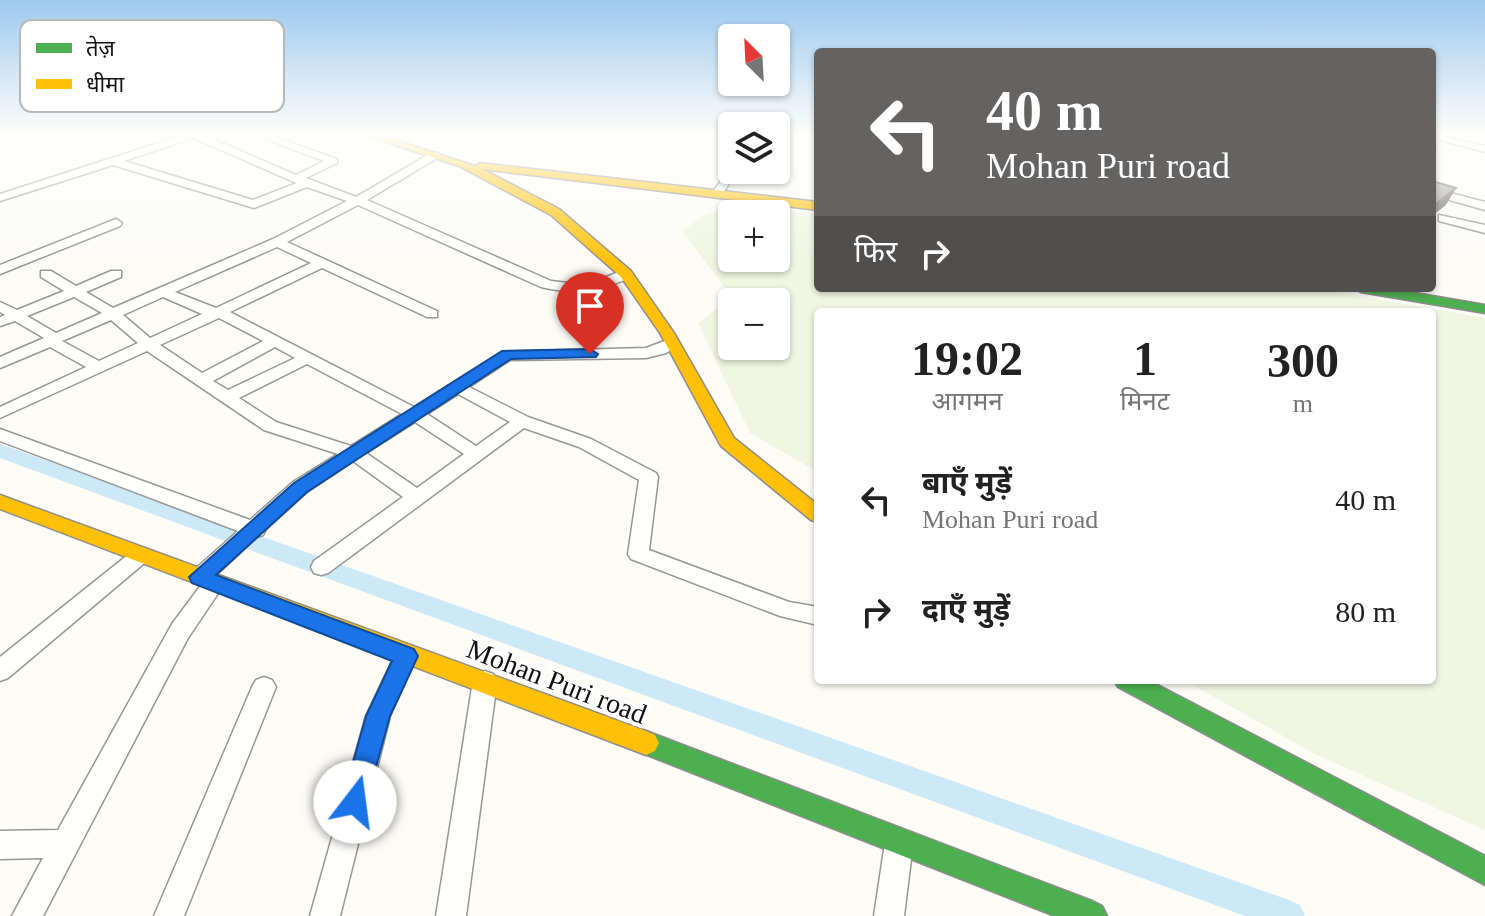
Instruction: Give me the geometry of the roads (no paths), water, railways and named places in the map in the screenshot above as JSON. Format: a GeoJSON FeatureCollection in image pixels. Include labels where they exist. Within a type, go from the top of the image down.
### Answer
{"type":"FeatureCollection","features":[{"type":"Feature","properties":{"kind":"street"},"geometry":{"type":"LineString","coordinates":[[0,198],[64,177]]}},
{"type":"Feature","properties":{"kind":"street"},"geometry":{"type":"LineString","coordinates":[[164,177],[254,204],[308,177]]}},
{"type":"Feature","properties":{"kind":"street"},"geometry":{"type":"LineString","coordinates":[[291,177],[359,201],[546,284],[574,292],[598,287],[626,274]]}},
{"type":"Feature","properties":{"kind":"street"},"geometry":{"type":"LineString","coordinates":[[0,363],[277,242],[359,201],[399,177]]}},
{"type":"Feature","properties":{"kind":"street"},"geometry":{"type":"LineString","coordinates":[[487,177],[555,212],[626,274],[672,343],[727,442],[814,512]]}},
{"type":"Feature","properties":{"kind":"street"},"geometry":{"type":"LineString","coordinates":[[571,177],[814,206]]}},
{"type":"Feature","properties":{"kind":"street"},"geometry":{"type":"LineString","coordinates":[[717,194],[724,184]]}},
{"type":"Feature","properties":{"kind":"street"},"geometry":{"type":"LineString","coordinates":[[1436,192],[1485,206]]}},
{"type":"Feature","properties":{"kind":"street"},"geometry":{"type":"LineString","coordinates":[[1443,218],[1485,229]]}},
{"type":"Feature","properties":{"kind":"street"},"geometry":{"type":"LineString","coordinates":[[0,270],[116,223]]}},
{"type":"Feature","properties":{"kind":"street"},"geometry":{"type":"LineString","coordinates":[[277,242],[432,314]]}},
{"type":"Feature","properties":{"kind":"street"},"geometry":{"type":"LineString","coordinates":[[0,413],[322,263]]}},
{"type":"Feature","properties":{"kind":"street"},"geometry":{"type":"LineString","coordinates":[[46,274],[113,314],[149,345],[270,426],[354,453],[416,497]]}},
{"type":"Feature","properties":{"kind":"street"},"geometry":{"type":"LineString","coordinates":[[0,322],[116,274]]}},
{"type":"Feature","properties":{"kind":"street"},"geometry":{"type":"LineString","coordinates":[[164,292],[211,313],[219,312],[275,341],[415,414],[476,454]]}},
{"type":"Feature","properties":{"kind":"street"},"geometry":{"type":"LineString","coordinates":[[1385,292],[1485,309]]}},
{"type":"Feature","properties":{"kind":"street"},"geometry":{"type":"LineString","coordinates":[[0,306],[99,368]]}},
{"type":"Feature","properties":{"kind":"street"},"geometry":{"type":"LineString","coordinates":[[202,380],[275,341]]}},
{"type":"Feature","properties":{"kind":"street"},"geometry":{"type":"LineString","coordinates":[[27,916],[207,580],[300,487],[507,355],[646,353],[661,350],[672,343]]}},
{"type":"Feature","properties":{"kind":"street"},"geometry":{"type":"LineString","coordinates":[[228,397],[307,358]]}},
{"type":"Feature","properties":{"kind":"street"},"geometry":{"type":"LineString","coordinates":[[457,387],[522,421],[585,443],[649,477],[638,554],[788,610],[814,615]]}},
{"type":"Feature","properties":{"kind":"street"},"geometry":{"type":"LineString","coordinates":[[321,567],[522,421]]}},
{"type":"Feature","properties":{"kind":"street"},"geometry":{"type":"LineString","coordinates":[[0,435],[252,533]]}},
{"type":"Feature","properties":{"kind":"street","name":"Mohan Puri road"},"geometry":{"type":"LineString","coordinates":[[0,502],[406,656],[485,681],[1080,914]]}},
{"type":"Feature","properties":{"kind":"street"},"geometry":{"type":"LineString","coordinates":[[0,671],[141,555]]}},
{"type":"Feature","properties":{"kind":"street"},"geometry":{"type":"LineString","coordinates":[[325,916],[378,716],[406,656]]}},
{"type":"Feature","properties":{"kind":"street"},"geometry":{"type":"LineString","coordinates":[[451,916],[485,681]]}},
{"type":"Feature","properties":{"kind":"street"},"geometry":{"type":"LineString","coordinates":[[1134,684],[1485,871]]}},
{"type":"Feature","properties":{"kind":"street"},"geometry":{"type":"LineString","coordinates":[[169,916],[264,687]]}},
{"type":"Feature","properties":{"kind":"street"},"geometry":{"type":"LineString","coordinates":[[889,916],[899,843]]}},
{"type":"Feature","properties":{"kind":"street"},"geometry":{"type":"LineString","coordinates":[[0,845],[67,844]]}},
{"type":"Feature","properties":{"kind":"waterway"},"geometry":{"type":"LineString","coordinates":[[0,451],[1289,916]]}}]}
